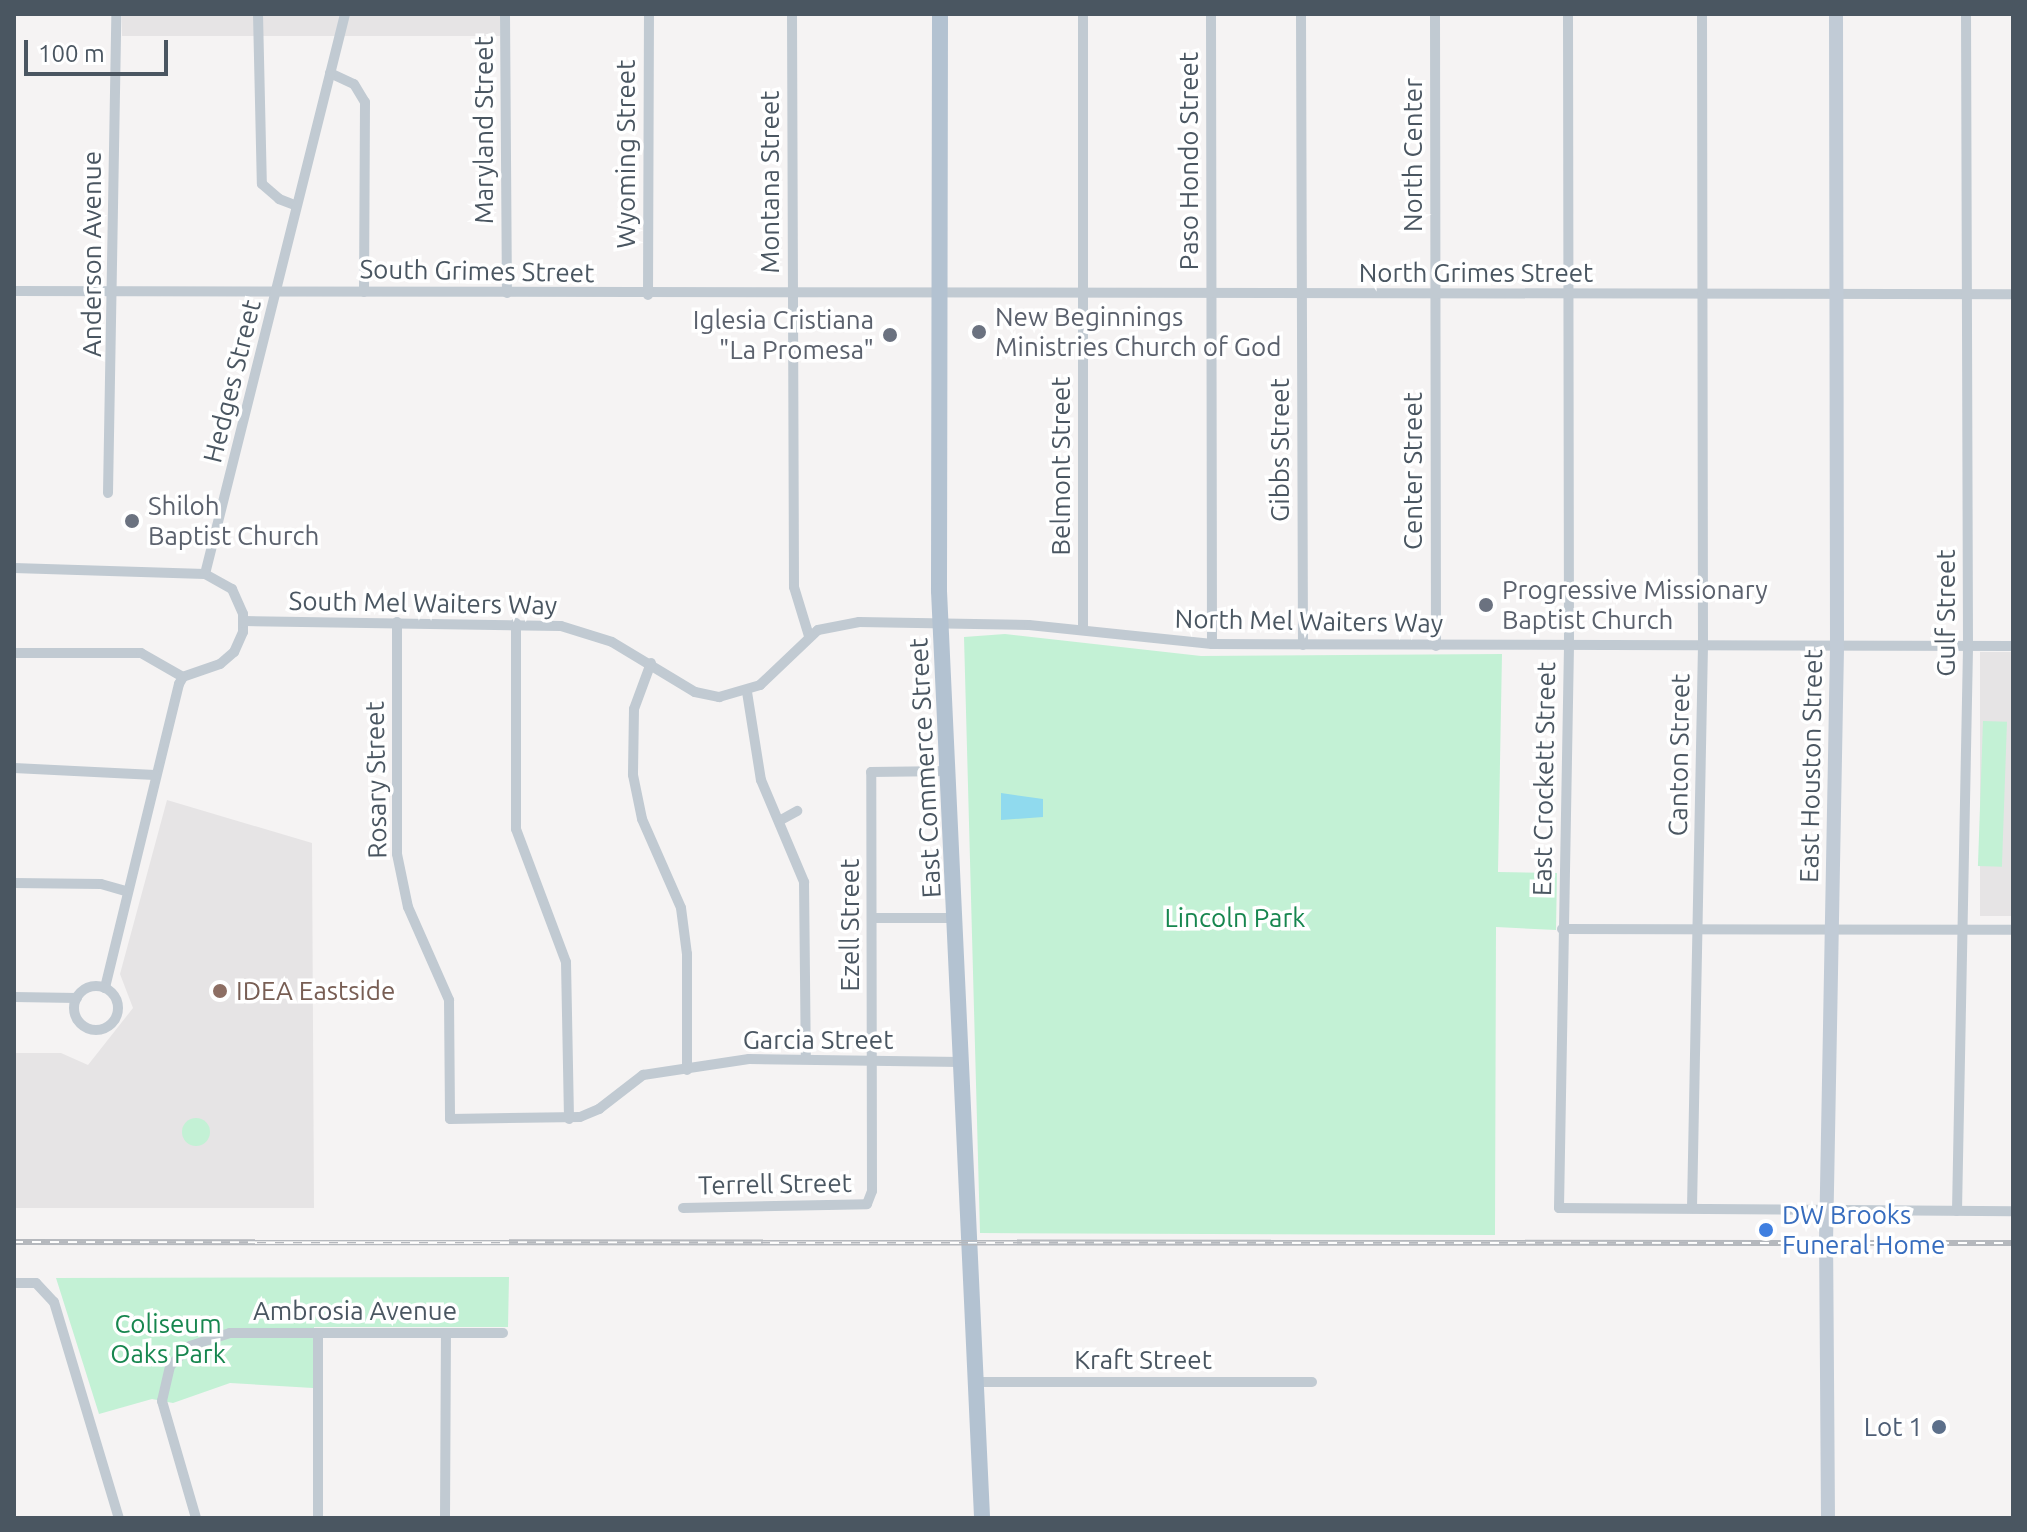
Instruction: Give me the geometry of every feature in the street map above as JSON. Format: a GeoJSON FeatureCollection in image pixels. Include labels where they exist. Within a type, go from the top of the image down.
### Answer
{"type":"FeatureCollection","features":[{"type":"Feature","properties":{"kind":"main road","name":"East Commerce Street"},"geometry":{"type":"LineString","coordinates":[[940,14],[941,623],[957,918],[982,1518]]}},
{"type":"Feature","properties":{"kind":"main road","name":"East Houston Street"},"geometry":{"type":"LineString","coordinates":[[1828,1518],[1827,1210],[1837,646],[1836,14]]}},
{"type":"Feature","properties":{"kind":"street","name":"Anderson Avenue"},"geometry":{"type":"LineString","coordinates":[[108,493],[114,292],[116,14]]}},
{"type":"Feature","properties":{"kind":"street"},"geometry":{"type":"LineString","coordinates":[[258,14],[262,184],[279,199],[295,205]]}},
{"type":"Feature","properties":{"kind":"street","name":"Hedges Street"},"geometry":{"type":"LineString","coordinates":[[205,574],[345,14]]}},
{"type":"Feature","properties":{"kind":"street","name":"Maryland Street"},"geometry":{"type":"LineString","coordinates":[[505,14],[507,293]]}},
{"type":"Feature","properties":{"kind":"street","name":"Wyoming Street"},"geometry":{"type":"LineString","coordinates":[[648,295],[649,14]]}},
{"type":"Feature","properties":{"kind":"street","name":"Montana Street"},"geometry":{"type":"LineString","coordinates":[[792,14],[794,587],[809,636]]}},
{"type":"Feature","properties":{"kind":"street","name":"Belmont Street"},"geometry":{"type":"LineString","coordinates":[[1083,14],[1083,630]]}},
{"type":"Feature","properties":{"kind":"street","name":"Paso Hondo Street"},"geometry":{"type":"LineString","coordinates":[[1211,14],[1212,644]]}},
{"type":"Feature","properties":{"kind":"street","name":"Gibbs Street"},"geometry":{"type":"LineString","coordinates":[[1301,14],[1303,645]]}},
{"type":"Feature","properties":{"kind":"street","name":"North Center"},"geometry":{"type":"LineString","coordinates":[[1435,14],[1435,296]]}},
{"type":"Feature","properties":{"kind":"street","name":"East Crockett Street"},"geometry":{"type":"LineString","coordinates":[[1568,14],[1569,646],[1559,1208],[1692,1208]]}},
{"type":"Feature","properties":{"kind":"street","name":"Canton Street"},"geometry":{"type":"LineString","coordinates":[[1692,1208],[1703,646],[1702,14]]}},
{"type":"Feature","properties":{"kind":"street","name":"Gulf Street"},"geometry":{"type":"LineString","coordinates":[[1957,1211],[1968,646],[1966,14]]}},
{"type":"Feature","properties":{"kind":"street"},"geometry":{"type":"LineString","coordinates":[[330,73],[354,84],[365,102],[364,292]]}},
{"type":"Feature","properties":{"kind":"street","name":"South Grimes Street"},"geometry":{"type":"LineString","coordinates":[[14,291],[278,290],[648,295],[940,293]]}},
{"type":"Feature","properties":{"kind":"street","name":"North Grimes Street"},"geometry":{"type":"LineString","coordinates":[[940,293],[1211,296],[2013,294]]}},
{"type":"Feature","properties":{"kind":"street","name":"Center Street"},"geometry":{"type":"LineString","coordinates":[[1435,296],[1436,646]]}},
{"type":"Feature","properties":{"kind":"street"},"geometry":{"type":"LineString","coordinates":[[14,568],[205,574],[232,589],[244,621],[240,642],[226,659],[183,677]]}},
{"type":"Feature","properties":{"kind":"street","name":"South Mel Waiters Way"},"geometry":{"type":"LineString","coordinates":[[244,621],[516,623],[580,630],[651,663],[695,692],[719,697],[747,692]]}},
{"type":"Feature","properties":{"kind":"street","name":"Rosary Street"},"geometry":{"type":"LineString","coordinates":[[397,622],[397,854],[408,907],[449,1000],[450,1119]]}},
{"type":"Feature","properties":{"kind":"street"},"geometry":{"type":"LineString","coordinates":[[516,623],[516,829],[566,962],[569,1119]]}},
{"type":"Feature","properties":{"kind":"street"},"geometry":{"type":"LineString","coordinates":[[806,1059],[804,882],[754,753],[747,692],[773,675],[809,636],[841,623],[941,623]]}},
{"type":"Feature","properties":{"kind":"street","name":"North Mel Waiters Way"},"geometry":{"type":"LineString","coordinates":[[941,623],[1083,630],[1212,644],[2013,646]]}},
{"type":"Feature","properties":{"kind":"street"},"geometry":{"type":"LineString","coordinates":[[14,653],[141,653],[183,677]]}},
{"type":"Feature","properties":{"kind":"street"},"geometry":{"type":"LineString","coordinates":[[651,663],[634,709],[633,775],[642,819],[681,908],[687,954],[687,1070]]}},
{"type":"Feature","properties":{"kind":"street"},"geometry":{"type":"LineString","coordinates":[[105,988],[89,987],[77,998],[75,1014],[81,1024],[102,1029],[112,1023],[117,1007],[105,988],[125,891],[183,677]]}},
{"type":"Feature","properties":{"kind":"street"},"geometry":{"type":"LineString","coordinates":[[14,768],[155,775]]}},
{"type":"Feature","properties":{"kind":"street","name":"Ezell Street"},"geometry":{"type":"LineString","coordinates":[[867,1204],[872,1191],[871,772],[950,771]]}},
{"type":"Feature","properties":{"kind":"street"},"geometry":{"type":"LineString","coordinates":[[779,821],[797,811]]}},
{"type":"Feature","properties":{"kind":"street"},"geometry":{"type":"LineString","coordinates":[[14,883],[101,884],[125,891]]}},
{"type":"Feature","properties":{"kind":"street"},"geometry":{"type":"LineString","coordinates":[[872,918],[957,918]]}},
{"type":"Feature","properties":{"kind":"street"},"geometry":{"type":"LineString","coordinates":[[1562,929],[2013,930]]}},
{"type":"Feature","properties":{"kind":"street"},"geometry":{"type":"LineString","coordinates":[[14,997],[77,998]]}},
{"type":"Feature","properties":{"kind":"street","name":"Garcia Street"},"geometry":{"type":"LineString","coordinates":[[450,1119],[569,1119],[599,1109],[643,1075],[749,1059],[961,1062]]}},
{"type":"Feature","properties":{"kind":"street","name":"Terrell Street"},"geometry":{"type":"LineString","coordinates":[[683,1208],[867,1204]]}},
{"type":"Feature","properties":{"kind":"street"},"geometry":{"type":"LineString","coordinates":[[1692,1208],[2013,1211]]}},
{"type":"Feature","properties":{"kind":"street"},"geometry":{"type":"LineString","coordinates":[[14,1283],[36,1283],[54,1302],[119,1518]]}},
{"type":"Feature","properties":{"kind":"street"},"geometry":{"type":"LineString","coordinates":[[318,1333],[318,1518]]}},
{"type":"Feature","properties":{"kind":"street"},"geometry":{"type":"LineString","coordinates":[[445,1518],[446,1333]]}},
{"type":"Feature","properties":{"kind":"street","name":"Ambrosia Avenue"},"geometry":{"type":"LineString","coordinates":[[196,1518],[163,1413],[163,1386],[170,1366],[190,1346],[217,1335],[503,1333]]}},
{"type":"Feature","properties":{"kind":"street","name":"Kraft Street"},"geometry":{"type":"LineString","coordinates":[[975,1382],[1312,1382]]}},
{"type":"Feature","properties":{"kind":"shaded area"},"geometry":{"type":"Polygon","coordinates":[[[122,14],[500,14],[500,36],[122,36],[122,14]]]}},
{"type":"Feature","properties":{"kind":"shaded area"},"geometry":{"type":"Polygon","coordinates":[[[1980,652],[2013,652],[2013,916],[1980,916],[1980,652]]]}},
{"type":"Feature","properties":{"kind":"shaded area","name":"IDEA Eastside"},"geometry":{"type":"Polygon","coordinates":[[[167,800],[312,843],[314,1208],[14,1208],[14,1053],[61,1053],[88,1065],[133,1008],[120,974],[167,800]]]}},
{"type":"Feature","properties":{"kind":"green space","name":"Lincoln Park"},"geometry":{"type":"Polygon","coordinates":[[[1005,634],[1201,656],[1502,654],[1498,872],[1557,873],[1556,930],[1496,927],[1495,1235],[980,1233],[964,637],[1005,634]]]}},
{"type":"Feature","properties":{"kind":"green space"},"geometry":{"type":"Polygon","coordinates":[[[1983,721],[2007,722],[2002,867],[1978,866],[1983,721]]]}},
{"type":"Feature","properties":{"kind":"green space"},"geometry":{"type":"Polygon","coordinates":[[[196,1118],[206,1122],[210,1132],[206,1142],[196,1146],[186,1142],[182,1132],[186,1122],[196,1118]]]}},
{"type":"Feature","properties":{"kind":"green space","name":"Coliseum Oaks Park"},"geometry":{"type":"Polygon","coordinates":[[[509,1277],[508,1327],[314,1327],[313,1388],[230,1383],[173,1403],[152,1399],[99,1414],[56,1278],[509,1277]]]}},
{"type":"Feature","properties":{"kind":"water"},"geometry":{"type":"Polygon","coordinates":[[[1001,793],[1043,799],[1043,817],[1001,820],[1001,793]]]}},
{"type":"Feature","properties":{"kind":"railway"},"geometry":{"type":"LineString","coordinates":[[14,1242],[2013,1243]]}},
{"type":"Feature","properties":{"kind":"place","name":"New Beginnings Ministries Church of God"},"geometry":{"type":"Point","coordinates":[979,332]}},
{"type":"Feature","properties":{"kind":"place","name":"Iglesia Cristiana \"La Promesa\""},"geometry":{"type":"Point","coordinates":[890,335]}},
{"type":"Feature","properties":{"kind":"place","name":"Shiloh Baptist Church"},"geometry":{"type":"Point","coordinates":[132,521]}},
{"type":"Feature","properties":{"kind":"place","name":"Progressive Missionary Baptist Church"},"geometry":{"type":"Point","coordinates":[1486,605]}},
{"type":"Feature","properties":{"kind":"place","name":"IDEA Eastside"},"geometry":{"type":"Point","coordinates":[220,991]}},
{"type":"Feature","properties":{"kind":"place","name":"DW Brooks Funeral Home"},"geometry":{"type":"Point","coordinates":[1766,1230]}},
{"type":"Feature","properties":{"kind":"place","name":"Lot 1"},"geometry":{"type":"Point","coordinates":[1939,1427]}}]}
